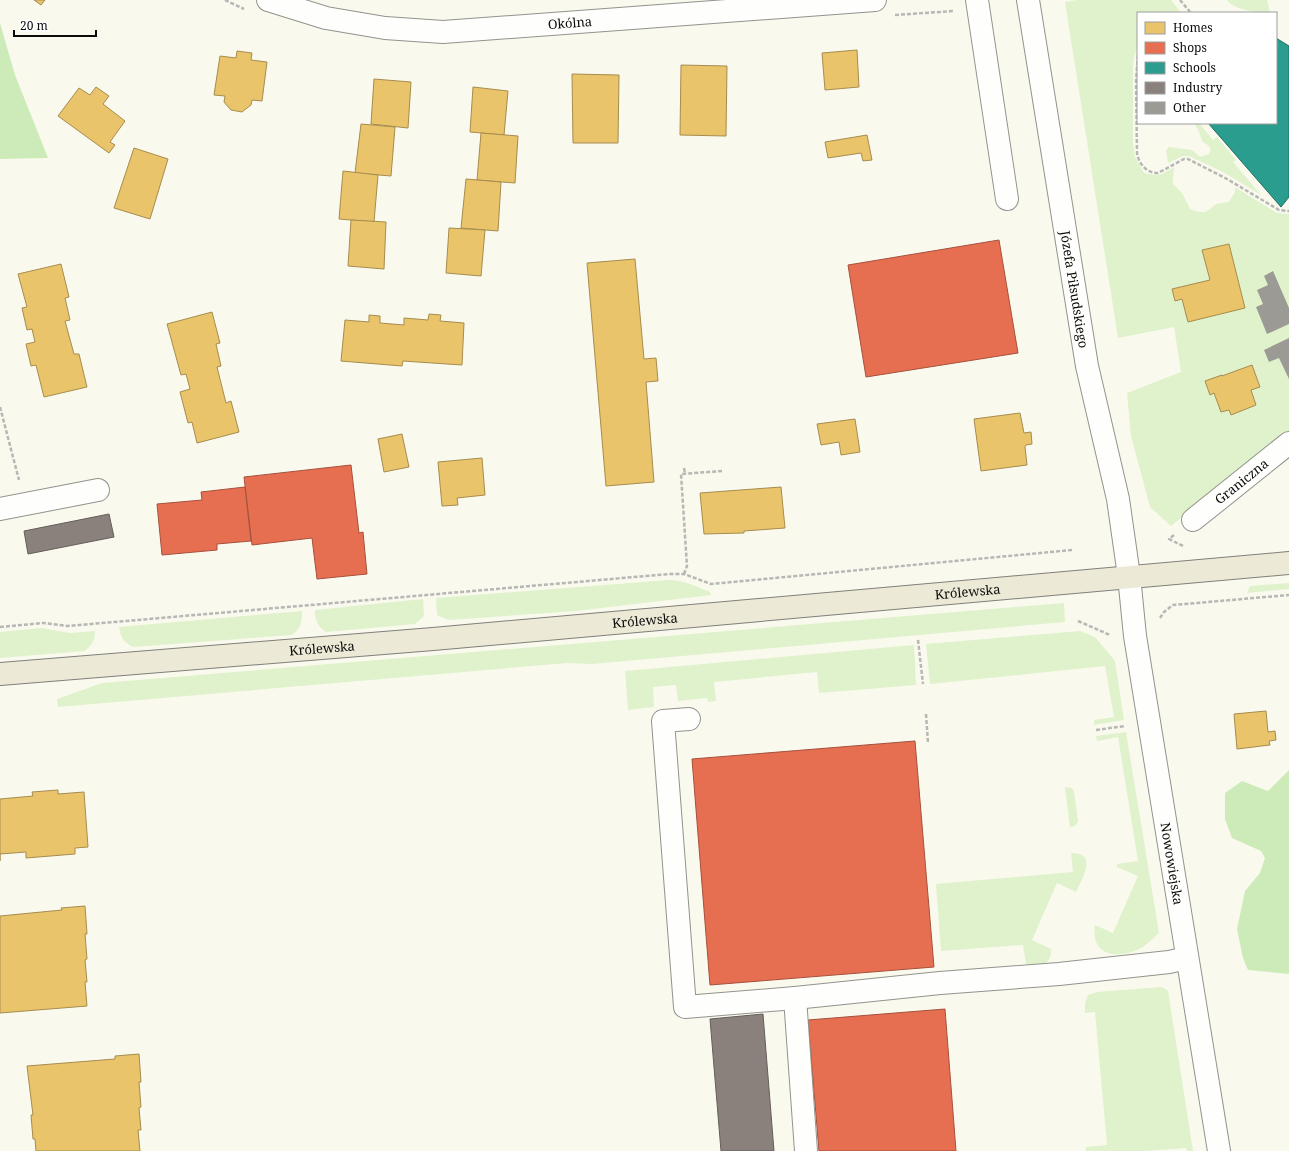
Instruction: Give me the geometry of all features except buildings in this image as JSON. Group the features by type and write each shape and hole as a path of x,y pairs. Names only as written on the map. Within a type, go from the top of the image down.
{"main road":[{"name":"Królewska","path":"0,674 456,636 1289,563"}],"street":[{"name":"Okólna","path":"268,0 326,18 385,28 443,32 875,0"},
{"path":"977,0 1007,199"},
{"name":"Józefa Piłsudskiego","path":"1028,0 1087,366 1114,479 1129,576"},
{"name":"Graniczna","path":"1193,520 1289,443"},
{"path":"0,509 98,490"},
{"name":"Nowowiejska","path":"1129,576 1135,636 1219,1151"},
{"path":"689,719 663,721 685,1007 795,998 940,983 1059,974 1169,962 1187,958"},
{"path":"795,998 806,1151"}],"path":[{"path":"1180,0 1190,12"},
{"path":"1137,68 1136,154 1146,170 1153,173 1158,173 1184,159 1188,159 1227,179 1279,210 1289,211"},
{"path":"0,407 25,504"},
{"path":"684,468 685,474"},
{"path":"684,574 687,566 681,474 722,471"},
{"path":"0,627 43,623 68,626 429,594 684,574 711,584 1072,550"},
{"path":"1158,622 1164,612 1172,605 1289,595"},
{"path":"1078,621 1116,638"},
{"path":"918,640 923,684"},
{"path":"926,714 928,743"},
{"path":"1096,730 1131,725"}],"green space":[{"path":"1077,0 1171,0 1180,12 1137,12 1137,49 1134,57 1133,68 1133,143 1135,157 1144,173 1157,175 1162,174 1174,167 1173,184 1182,193 1190,209 1205,212 1216,204 1229,202 1235,192 1235,187 1277,213 1289,214 1289,431 1171,526 1150,507 1131,436 1127,393 1181,372 1174,327 1118,338 1065,2"},
{"path":"1227,0 1267,0 1270,12 1254,12 1241,9"},
{"path":"0,23 15,75 48,158 0,159"},
{"path":"1195,124 1200,124 1213,140 1217,137 1236,160 1233,162 1261,195 1223,172 1189,156 1183,156 1168,163 1166,150 1169,147 1192,150 1200,157 1209,154 1211,149 1202,141"},
{"path":"669,580 690,584 710,592 711,595 576,611 448,620 437,615 436,598"},
{"path":"1289,583 1289,589 1247,593 1250,586"},
{"path":"423,599 424,616 415,624 326,632 319,625 315,617 315,610"},
{"path":"1064,603 1065,622 592,664 567,663 58,707 57,699 102,683"},
{"path":"302,611 300,624 292,635 133,647 123,639 119,627"},
{"path":"41,628 70,633 95,631 95,634 93,642 85,651 0,658 0,632"},
{"path":"1080,631 1095,637 1115,661 1124,720 1094,725 1094,720 1114,717 1105,666 930,684 926,644"},
{"path":"914,645 916,685 819,693 817,672 714,682 716,701 708,702 707,698 678,701 676,685 653,687 654,707 628,710 625,671"},
{"path":"1126,732 1159,933 1139,949 1122,954 1114,954 1101,949 1097,943 1095,925 1113,933 1138,876 1117,867 1117,864 1138,861 1118,737 1097,741 1096,736"},
{"path":"1289,770 1289,974 1248,970 1243,958 1237,929 1245,891 1260,873 1265,858 1261,851 1232,838 1225,819 1225,793 1242,781 1268,791"},
{"path":"1065,787 1072,788 1074,792 1078,821 1073,827 1070,827"},
{"path":"1071,853 1079,854 1084,857 1086,861 1085,873 1082,880 1076,892 1057,883 1032,940 1051,949 1051,954 1047,962 1043,965 1035,967 1026,964 1023,945 941,951 936,884 1073,872"},
{"path":"1162,987 1168,991 1193,1151 1187,1151 1186,1148 1147,1151 1086,1151 1086,1147 1107,1145 1095,1012 1085,1013 1085,1003 1088,995 1097,992"}]}
